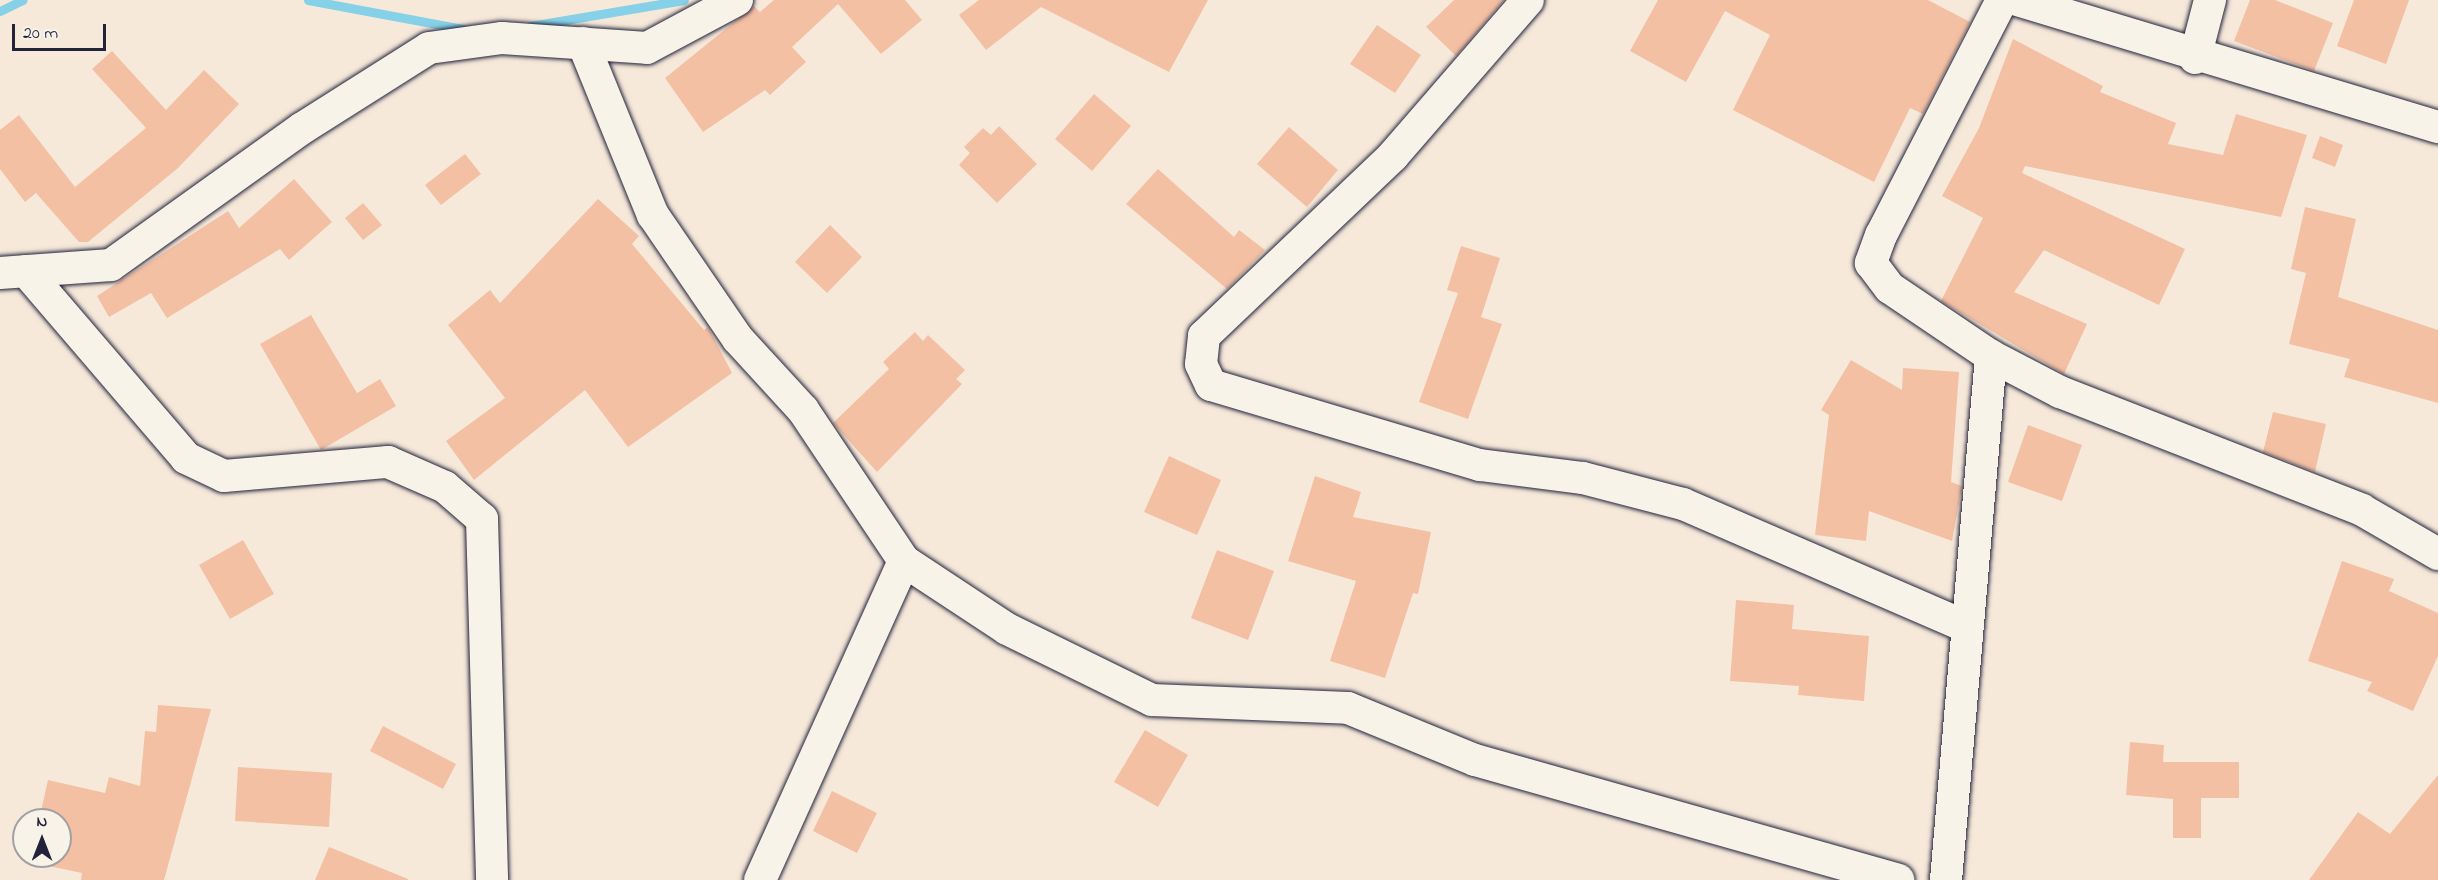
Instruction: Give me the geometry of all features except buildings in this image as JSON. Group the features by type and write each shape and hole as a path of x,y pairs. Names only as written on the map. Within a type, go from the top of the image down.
{"street":[{"path":"13,272 111,265 301,129 429,48 501,38 647,48 737,0"},
{"path":"1528,0 1393,156 1204,336 1201,364 1210,385 1480,465 1583,477 1683,504 1967,627"},
{"path":"2002,0 1871,263 1890,288 1991,356 2060,392 2362,510 2438,554"},
{"path":"2017,0 2195,58 2438,127"},
{"path":"2195,58 2210,0"},
{"path":"583,43 653,214 738,339 803,410 904,561 1007,630 1152,699 1348,708 1474,760 1899,880"},
{"path":"13,272 186,458 224,477 388,462 445,487 482,519 492,880"},
{"path":"1946,880 1991,356"},
{"path":"760,880 904,561"}],"waterway":[{"path":"0,11 23,0"},
{"path":"308,0 469,30"},
{"path":"530,26 684,0"}]}
